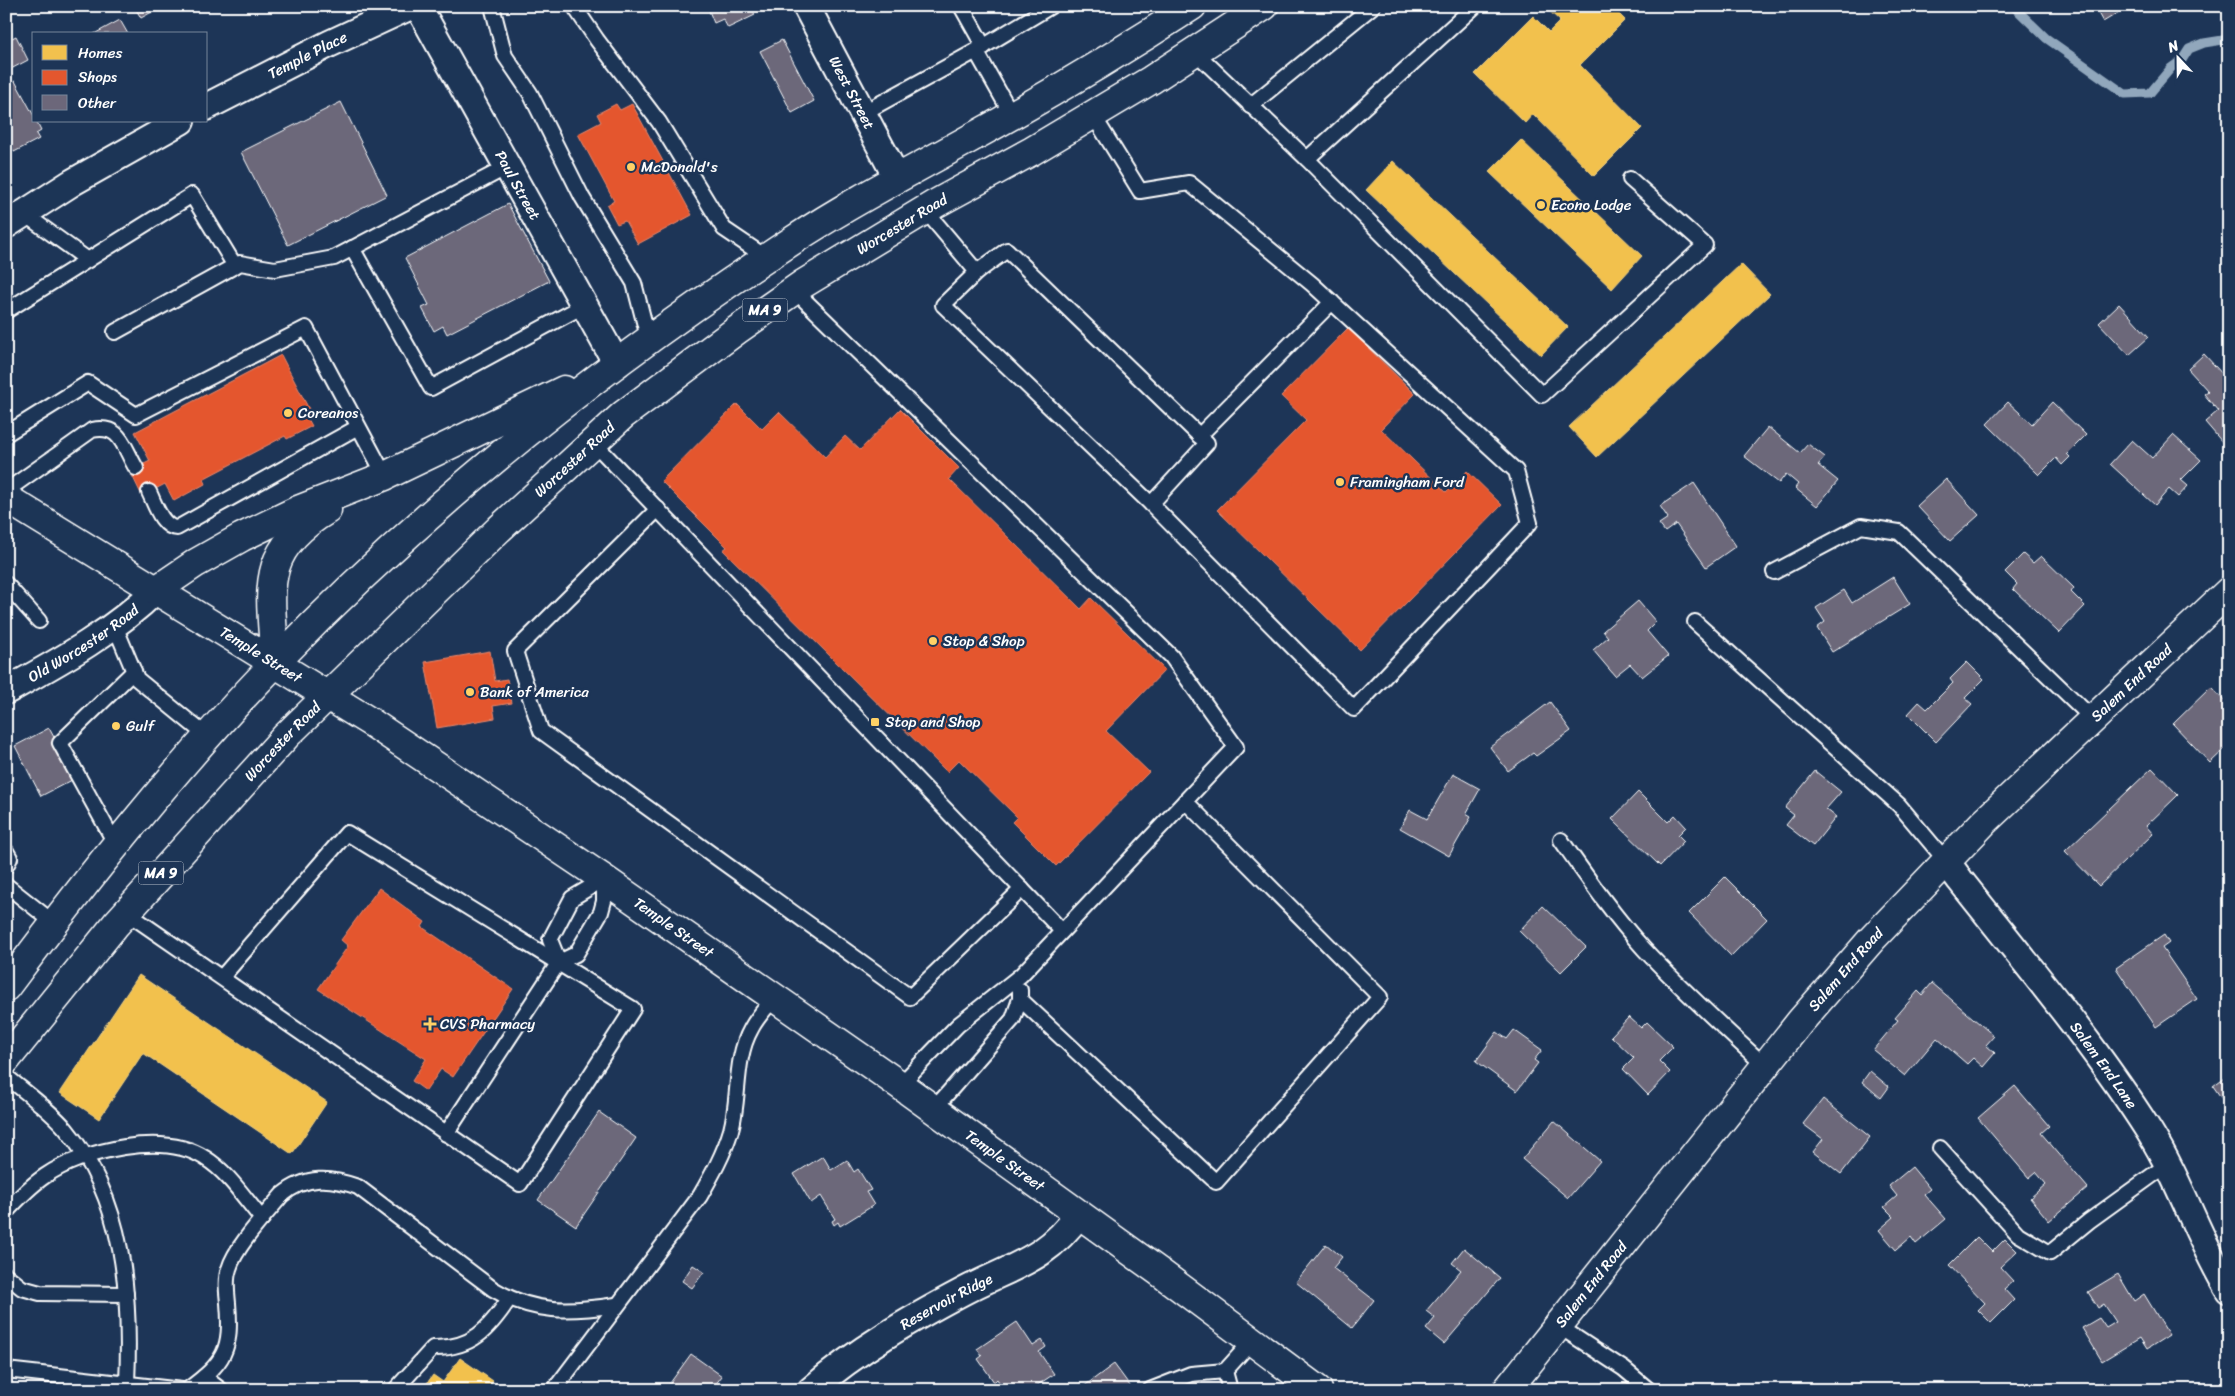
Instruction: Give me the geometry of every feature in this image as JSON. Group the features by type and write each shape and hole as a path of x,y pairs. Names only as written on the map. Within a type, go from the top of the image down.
{"main road":[{"name":"MA 9","path":"6,987 116,845 208,737 275,663 356,584 478,474 617,364 767,258 897,178 1012,115 1145,38 1192,6"},
{"name":"Worcester Road","path":"6,1060 126,912 224,802 327,695 499,529 593,442 687,366 794,290 926,210 1093,115 1196,52 1264,6"},
{"path":"156,590 196,563 242,537 298,510 385,476 617,364"},
{"path":"275,663 271,588 274,566 282,551 292,536 311,520 385,476"},
{"name":"Temple Street","path":"6,498 327,695 413,750 604,879 900,1085 1318,1390"},
{"name":"Salem End Road","path":"1507,1390 1557,1325 1836,979 1946,861 2093,719 2227,596"}],"street":[{"name":"Temple Place","path":"208,107 329,44 411,6"},
{"name":"Paul Street","path":"418,6 583,306 617,364"},
{"name":"West Street","path":"806,6 897,178"},
{"path":"15,219 73,182 179,122"},
{"name":"Old Worcester Road","path":"6,691 92,642 156,590"},
{"name":"Salem End Lane","path":"1946,861 2093,1051 2149,1131 2168,1164 2204,1244 2229,1290"},
{"name":"Reservoir Ridge","path":"811,1390 857,1355 896,1329 967,1289 1030,1259 1050,1246 1066,1233 1079,1214"}],"lane":[{"path":"492,6 505,56 530,93 582,197 634,283 649,341"},
{"path":"574,6 597,40 659,122 724,229 767,258"},
{"path":"961,6 1012,115"},
{"path":"862,114 980,49 1051,6"},
{"path":"1250,106 1373,6"},
{"path":"1307,159 1475,6"},
{"path":"1196,52 1307,159 1542,395 1704,244 1630,179"},
{"path":"1093,115 1140,191 1189,183 1332,302 1516,471 1530,523 1354,709 1151,504 943,305 977,272 1007,250 1207,443 1151,504"},
{"path":"116,332 240,263 275,269 334,258 506,167"},
{"path":"6,311 192,195 235,266"},
{"path":"926,210 977,272"},
{"path":"15,219 54,238 88,260"},
{"path":"352,248 432,388 583,306"},
{"path":"794,290 1171,656 1236,747 1021,975 958,1025 900,1085"},
{"path":"1199,436 1332,302"},
{"path":"6,434 88,383 136,415 306,328 385,476"},
{"path":"149,492 166,523 171,528 177,528 358,427"},
{"path":"6,491 92,430 105,428 117,433 136,468"},
{"path":"593,442 1062,931"},
{"path":"658,509 515,651 541,731 910,997 1022,889"},
{"path":"1774,572 1861,526 1899,532 2093,719"},
{"path":"6,584 39,621"},
{"path":"1695,622 1898,805 1946,861"},
{"path":"114,626 137,679 208,737"},
{"path":"116,845 60,744 134,671"},
{"path":"1020,999 1216,1182 1380,996 1185,801"},
{"path":"126,912 520,1184 633,1009 347,833 222,977"},
{"path":"1561,840 1595,890 1643,948 1674,981 1765,1066"},
{"path":"6,852 10,858 6,866"},
{"path":"559,962 550,940 572,898 604,879"},
{"path":"446,1134 559,962 576,954 601,912 604,901 604,879"},
{"path":"6,885 54,923"},
{"path":"933,1110 1013,1019 1020,999 1021,975"},
{"path":"554,1390 616,1305 700,1196 713,1174 724,1152 731,1129 743,1048 750,1030 774,998"},
{"path":"6,1076 66,1128 86,1157 99,1181 119,1237 128,1323 127,1383"},
{"path":"6,1212 28,1189 46,1175 66,1164 133,1145 157,1145 183,1149 204,1157 223,1172 262,1219"},
{"path":"1940,1148 2018,1234 2050,1253 2168,1164"},
{"path":"187,1390 204,1377 226,1351 229,1335 226,1281 232,1260 282,1195 292,1187 317,1179 344,1182 358,1187 509,1299 526,1306 554,1310 584,1310 616,1305"},
{"path":"6,1275 22,1288 40,1293 126,1294"},
{"path":"395,1390 433,1348 448,1348 463,1344 482,1333 497,1317 509,1299"},
{"path":"1557,1325 1624,1369 1649,1390"},
{"path":"1150,1390 1191,1374 1225,1371 1252,1341"},
{"path":"6,1370 182,1390"},
{"path":"1225,1371 1230,1390"},
{"path":"204,1377 221,1390"}],"building: Homes":[{"path":"1544,6 1611,6 1625,20 1580,65 1642,128 1594,176 1533,114 1525,123 1475,74 1533,16 1549,32 1560,21"},
{"path":"1521,140 1642,256 1612,289 1489,172"},
{"path":"1393,161 1568,327 1541,355 1366,190"},
{"path":"1741,264 1770,294 1597,457 1569,427"},
{"path":"139,975 327,1102 292,1154 143,1053 99,1119 60,1093"},
{"path":"460,1358 493,1381 487,1390 422,1390 433,1375 443,1382"}],"building: Shops":[{"name":"McDonald's","path":"616,104 620,110 632,104 692,215 638,244 625,221 617,224 607,205 614,201 578,134 601,122 597,114"},
{"name":"Framingham Ford","path":"1348,328 1415,394 1381,429 1446,492 1467,471 1502,505 1360,650 1217,510 1306,420 1281,396"},
{"path":"281,355 312,415 307,417 312,426 287,439 285,436 203,479 205,484 174,501 165,484 142,496 130,471 150,461 135,432"},
{"path":"737,404 762,429 779,412 825,457 845,436 860,450 900,409 959,468 949,479 1081,609 1091,598 1165,670 1106,731 1149,772 1056,866 1012,822 1017,817 959,760 947,772 723,550 727,547 661,481"},
{"name":"Bank of America","path":"490,651 495,681 507,679 512,703 493,706 495,718 437,728 425,662"},
{"name":"CVS Pharmacy","path":"379,888 425,922 422,927 513,989 453,1077 441,1069 426,1091 412,1081 426,1059 318,989 348,946 341,940"}],"building: Other":[{"path":"134,6 158,6 159,8 141,18"},
{"path":"707,6 751,6 755,15 728,28 723,19 714,23"},
{"path":"2094,6 2114,6 2118,13 2103,22"},
{"path":"120,20 127,32 98,32"},
{"path":"16,36 28,60 7,71 6,41"},
{"path":"782,40 814,101 792,113 760,51"},
{"path":"15,81 32,112 32,122 36,122 41,131 36,134 39,139 14,152 10,144 6,146 6,85"},
{"path":"341,102 387,195 288,245 241,152"},
{"path":"508,204 549,281 447,334 443,326 434,331 422,308 429,305 405,258"},
{"path":"2119,304 2149,337 2129,355 2099,323"},
{"path":"2204,354 2225,377 2227,375 2229,377 2229,450 2205,422 2218,411 2204,394 2208,391 2188,369"},
{"path":"2008,402 2032,424 2052,402 2086,435 2067,454 2070,457 2062,465 2056,458 2039,475 1987,424"},
{"path":"1768,427 1800,453 1808,444 1825,457 1818,465 1838,481 1817,506 1795,488 1798,484 1786,474 1779,483 1744,456"},
{"path":"2173,435 2201,460 2181,480 2188,486 2178,497 2169,489 2155,505 2110,464 2132,440 2152,458"},
{"path":"1946,479 1979,515 1950,541 1917,506"},
{"path":"1694,483 1736,546 1706,567 1676,524 1665,532 1659,524 1668,518 1660,506"},
{"path":"2023,554 2033,563 2041,556 2074,588 2071,592 2085,606 2059,633 2013,589 2017,584 2005,572"},
{"path":"1893,577 1910,604 1832,652 1817,628 1825,622 1816,608 1844,590 1852,603"},
{"path":"1638,601 1656,622 1647,631 1668,656 1642,677 1630,664 1615,676 1593,650 1608,637 1603,631"},
{"path":"1967,662 1984,679 1965,698 1972,704 1936,742 1908,714 1919,702 1927,709 1953,683 1950,679"},
{"path":"2211,687 2229,706 2229,745 2210,763 2173,724"},
{"path":"1550,702 1571,731 1536,756 1533,753 1508,771 1490,747"},
{"path":"49,728 76,778 41,796 15,746"},
{"path":"2152,768 2178,795 2146,826 2153,834 2099,886 2065,851"},
{"path":"1815,771 1841,792 1826,809 1836,817 1813,846 1786,825 1794,815 1785,808"},
{"path":"1453,774 1480,789 1466,814 1471,817 1449,856 1400,828 1410,810 1427,819"},
{"path":"1638,792 1668,822 1675,815 1686,827 1678,835 1684,841 1660,866 1612,819"},
{"path":"1725,877 1767,919 1731,956 1689,913"},
{"path":"1543,906 1586,947 1561,972 1519,931"},
{"path":"2164,935 2169,943 2162,948 2197,999 2156,1027 2116,968"},
{"path":"1932,983 1994,1036 1986,1045 1995,1053 1983,1067 1973,1058 1967,1064 1937,1038 1905,1076 1873,1050 1898,1020 1895,1018 1918,991 1922,995"},
{"path":"1629,1017 1641,1028 1647,1022 1673,1047 1659,1061 1670,1072 1648,1095 1623,1069 1634,1058 1611,1036"},
{"path":"1514,1030 1542,1050 1534,1060 1538,1063 1517,1091 1476,1061 1497,1032 1507,1039"},
{"path":"1870,1071 1889,1087 1881,1098 1862,1082"},
{"path":"2229,1074 2229,1109 2213,1086"},
{"path":"2015,1086 2049,1126 2041,1133 2088,1188 2049,1221 2030,1198 2046,1184 2036,1172 2029,1178 1978,1118"},
{"path":"1823,1099 1870,1137 1841,1174 1813,1152 1823,1139 1803,1124"},
{"path":"599,1112 636,1138 576,1226 538,1200"},
{"path":"1554,1121 1600,1161 1568,1198 1522,1159"},
{"path":"823,1156 831,1170 847,1160 854,1172 858,1169 871,1190 866,1192 874,1205 840,1226 838,1222 834,1225 832,1221 835,1219 821,1196 811,1203 794,1174"},
{"path":"1912,1167 1930,1189 1924,1194 1946,1219 1916,1244 1911,1237 1896,1250 1879,1230 1894,1217 1884,1207 1897,1196 1889,1186"},
{"path":"1977,1237 1992,1252 2005,1239 2017,1251 2000,1267 2013,1281 2004,1289 2014,1300 1991,1323 1978,1310 1985,1303 1949,1265"},
{"path":"1326,1244 1342,1257 1333,1268 1374,1300 1352,1328 1296,1282"},
{"path":"1464,1248 1500,1278 1444,1344 1426,1329 1435,1318 1426,1311 1461,1270 1452,1263"},
{"path":"693,1265 704,1272 692,1288 682,1281"},
{"path":"2118,1274 2134,1301 2144,1294 2169,1335 2147,1349 2140,1338 2102,1361 2082,1328 2099,1318 2106,1328 2116,1322 2104,1304 2098,1308 2088,1292"},
{"path":"1017,1322 1033,1346 1042,1340 1046,1347 1039,1352 1054,1374 1030,1390 1004,1390 997,1379 994,1382 978,1359 982,1356 977,1349"},
{"path":"691,1354 722,1376 711,1390 665,1390"},
{"path":"1114,1364 1133,1390 1084,1390 1083,1387"}],"waterway":[{"path":"2013,6 2046,38 2125,94 2150,93 2171,68 2182,60 2189,49 2204,43 2229,39"}],"place":[{"name":"McDonald's","path":"631,167"},
{"name":"Econo Lodge","path":"1541,205"},
{"name":"Coreanos","path":"288,413"},
{"name":"Framingham Ford","path":"1340,482"},
{"name":"Stop & Shop","path":"933,641"},
{"name":"Bank of America","path":"470,692"},
{"name":"Stop and Shop","path":"875,722"},
{"name":"Gulf","path":"116,726"},
{"name":"CVS Pharmacy","path":"430,1024"}]}
